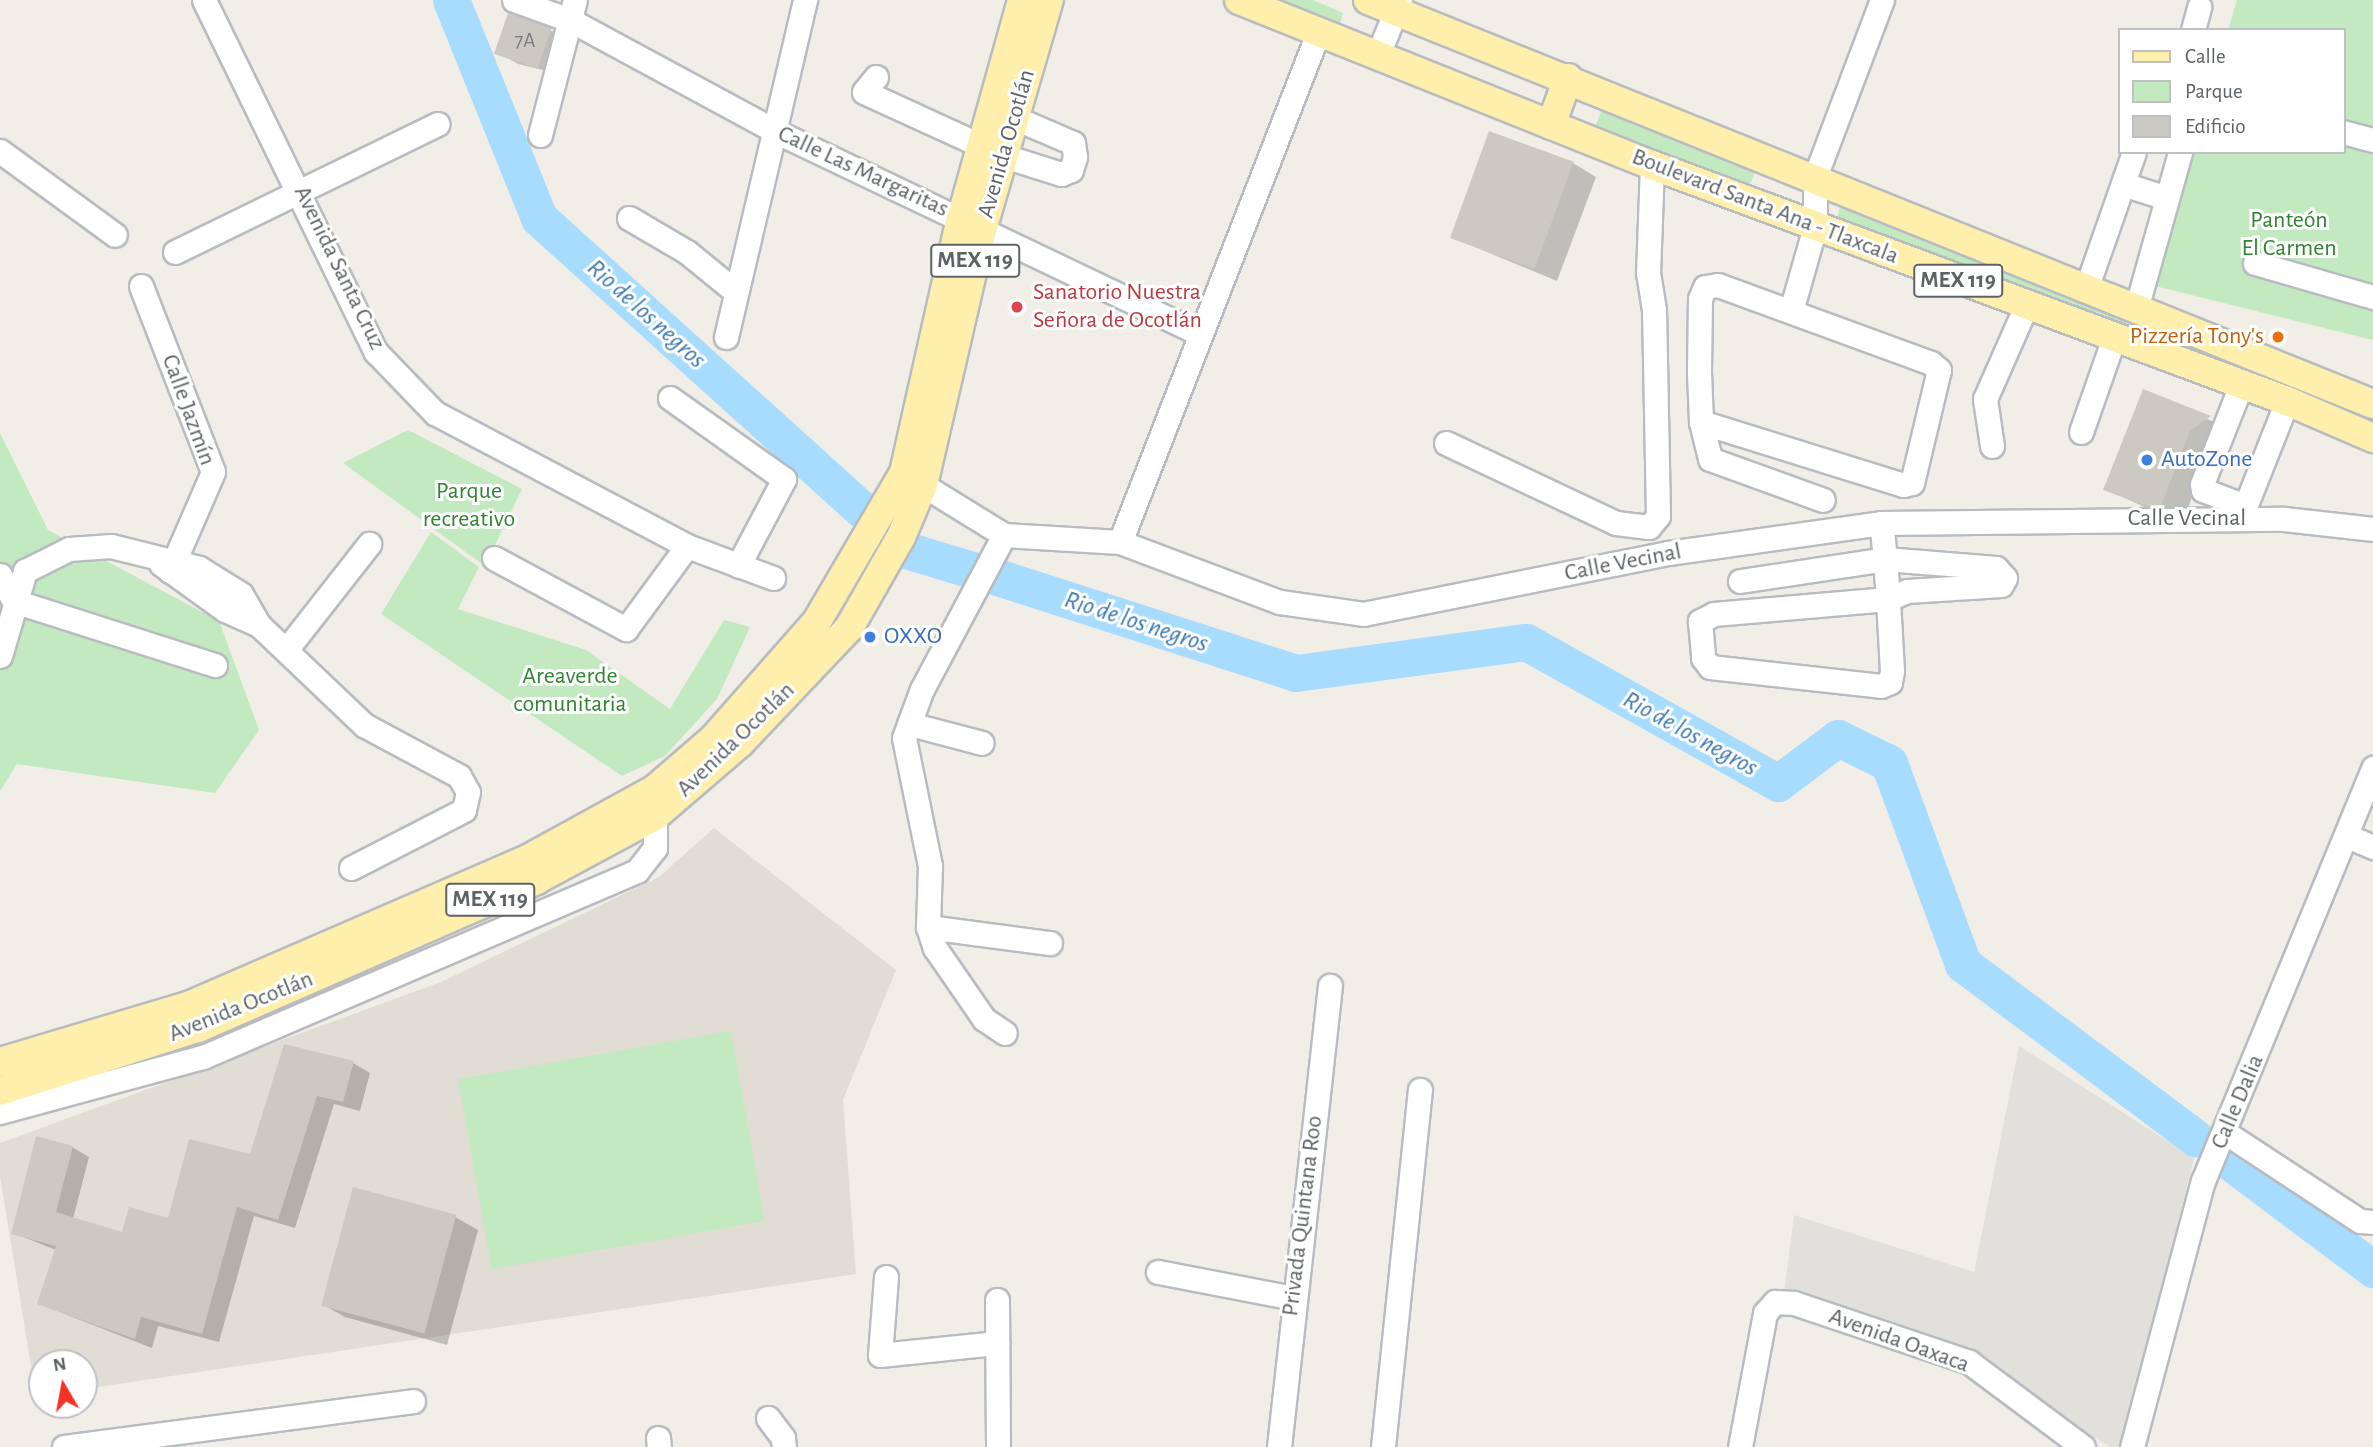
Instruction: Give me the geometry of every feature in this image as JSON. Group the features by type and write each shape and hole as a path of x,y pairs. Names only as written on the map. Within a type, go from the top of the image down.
{"main road":[{"name":"Avenida Ocotlán","path":"0,1091 198,1028 536,880 654,816 740,743 849,628 907,524 914,479 972,225 993,151 1022,0"},
{"name":"Avenida Ocotlán","path":"993,151 1014,118 1049,0"},
{"name":"Boulevard Santa Ana - Tlaxcala","path":"1238,0 1377,57 1815,227 2287,401 2370,438"},
{"name":"Boulevard Santa Ana - Tlaxcala","path":"1368,0 1398,5 1568,78 2373,404"},
{"path":"1551,125 1568,78"},
{"name":"Avenida Ocotlán","path":"0,1062 188,1006 526,860 655,789 714,738 817,621 884,508 914,479"}],"street":[{"name":"Avenida Santa Cruz","path":"204,0 300,190 376,352 435,413 687,546 773,579"},
{"name":"Calle Las Margaritas","path":"514,0 573,10 775,131 1198,333"},
{"path":"726,337 805,0"},
{"path":"1791,311 1815,227 1815,177 1882,0"},
{"path":"1377,57 1398,5"},
{"path":"2194,28 2199,7"},
{"path":"540,135 573,10"},
{"path":"1120,542 1198,333 1318,33"},
{"path":"876,77 864,92 993,151 1061,174 1071,170 1075,157 1073,143 1014,118"},
{"path":"175,252 437,124"},
{"path":"2345,133 2373,140"},
{"path":"0,150 115,235"},
{"path":"2086,289 2133,154"},
{"path":"2136,309 2179,154"},
{"path":"1446,443 1616,523 1649,527 1658,516 1654,310 1648,274 1652,164"},
{"path":"2123,184 2167,198"},
{"path":"629,218 688,252 736,292"},
{"path":"2255,263 2373,297"},
{"path":"1701,422 1903,485 1912,483 1939,370 1931,363 1718,285 1705,287 1699,331 1701,422 1710,459 1823,500"},
{"name":"Calle Jazmín","path":"141,286 213,472 166,564"},
{"path":"1992,446 1986,399 2026,306"},
{"path":"2081,432 2114,338"},
{"path":"2241,385 2202,484 2203,490 2240,504 2247,502 2287,401"},
{"path":"670,398 784,479 738,566"},
{"name":"Calle Vecinal","path":"914,479 1004,535 1120,542 1280,602 1363,614 1668,553 1881,523 2284,519 2373,529"},
{"path":"1740,581 1885,559 1978,564 1996,568 2005,578 2001,585 1907,591 1888,599 1714,614 1700,621 1703,657 1710,667 1723,671 1881,686 1890,682 1892,671 1888,599 1885,559 1881,523"},
{"path":"1004,535 922,689 904,738 908,774 930,866 928,928 956,983 984,1019 1005,1033"},
{"path":"286,650 369,544"},
{"path":"0,656 25,571 69,549 111,546 166,564 223,596 259,625 364,725 459,776 468,792 464,810 351,868"},
{"path":"494,558 626,629 687,546"},
{"path":"0,575 14,601 215,666"},
{"path":"910,724 982,743"},
{"name":"Calle Dalia","path":"2132,1447 2203,1181 2373,768"},
{"path":"0,1112 203,1057 637,871 655,848 654,816"},
{"path":"2347,836 2373,847"},
{"path":"928,928 1050,943"},
{"name":"Privada Quintana Roo","path":"1279,1447 1293,1298 1330,986"},
{"path":"1383,1447 1420,1090"},
{"path":"2225,1133 2360,1221 2373,1222"},
{"path":"1158,1272 1293,1298"},
{"path":"886,1277 880,1355 997,1343"},
{"path":"997,1300 998,1447"},
{"name":"Avenida Oaxaca","path":"1740,1447 1765,1313 1775,1302 1794,1303 1969,1362 2083,1447"},
{"path":"64,1447 413,1401"},
{"path":"768,1418 783,1438 784,1447"}],"shaded area":[{"path":"714,828 896,970 843,1100 856,1274 98,1387 98,1349 28,1349 0,1177 0,1143 441,982 659,877"},
{"path":"2019,1046 2194,1158 2122,1447 2110,1447 1959,1353 1784,1293 1794,1215 1974,1272"}],"green space":[{"path":"1264,0 1313,0 1343,13 1339,28"},
{"name":"Panteón El Carmen","path":"2237,0 2373,0 2373,340 2155,286 2192,154 2345,154 2345,28 2229,28"},
{"path":"1603,107 1757,166 1750,186 1595,127"},
{"path":"1841,203 2373,425 1836,222"},
{"name":"Parque recreativo","path":"408,430 522,489 485,566 343,463"},
{"path":"0,433 48,530 219,621 259,730 215,793 17,764 0,791"},
{"name":"Areaverde comunitaria","path":"431,532 479,567 458,609 586,650 670,709 724,620 750,627 717,699 665,756 622,776 381,614"},
{"path":"731,1031 765,1221 492,1269 458,1079"}],"building":[{"path":"508,13 551,28 537,69 494,54"},
{"path":"1489,131 1574,162 1535,269 1450,238"},
{"name":"AutoZone","path":"2143,389 2211,416 2190,431 2161,506 2147,506 2103,490"},
{"path":"284,1044 354,1061 343,1102 317,1096 278,1220 237,1207 202,1334 141,1317 135,1339 37,1304 56,1246 11,1234 36,1136 73,1146 56,1212 122,1232 129,1207 168,1218 189,1139 250,1154"},
{"path":"353,1187 456,1215 425,1334 321,1306"}],"waterway":[{"name":"Rio de los negros","path":"451,0 539,218 906,550 972,570"},
{"name":"Rio de los negros","path":"994,576 1296,673 1526,642 1778,783 1838,738 1889,763 1963,964 2196,1138"},
{"name":"Rio de los negros","path":"2234,1165 2373,1269"}],"place":[{"name":"Sanatorio Nuestra Señora de Ocotlán","path":"1017,307"},
{"name":"Pizzería Tony's","path":"2278,337"},
{"name":"AutoZone","path":"2147,460"},
{"name":"OXXO","path":"870,637"}]}
